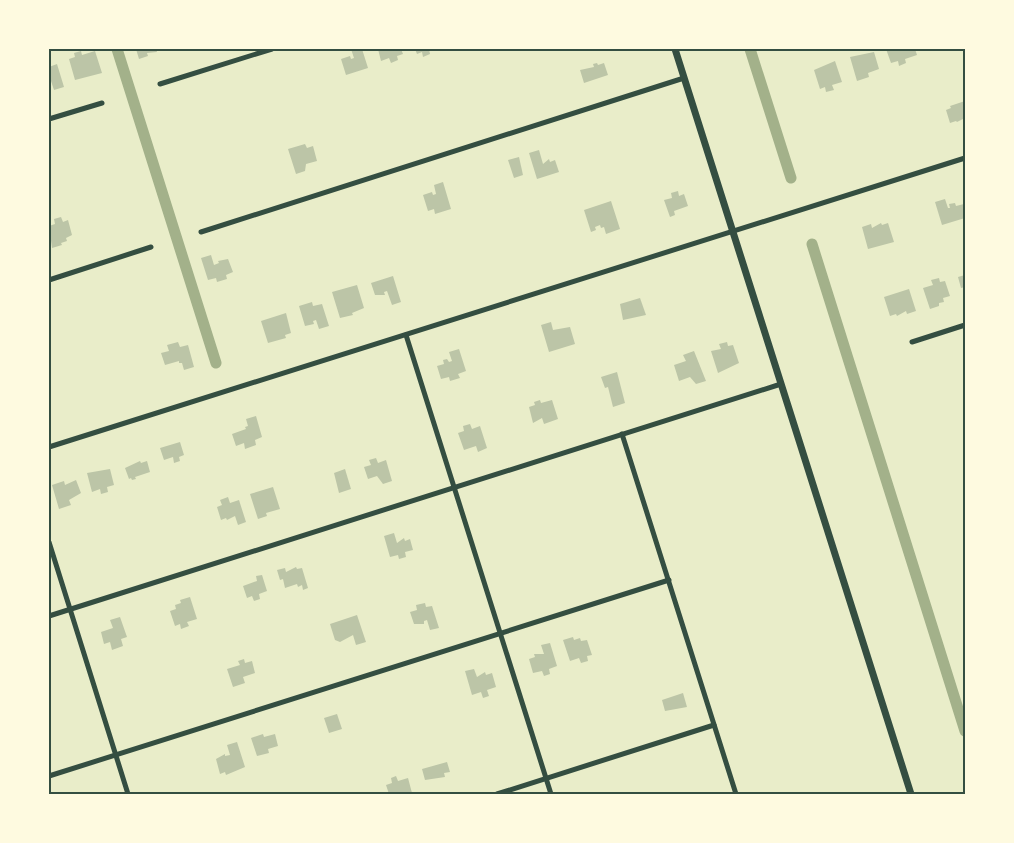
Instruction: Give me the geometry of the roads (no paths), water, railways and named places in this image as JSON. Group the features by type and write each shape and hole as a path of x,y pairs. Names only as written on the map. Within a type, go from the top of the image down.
{"street":[{"path":"160,84 272,49"},
{"path":"675,49 911,794"},
{"path":"201,232 684,78"},
{"path":"49,119 102,103"},
{"path":"49,447 965,158"},
{"path":"49,280 151,247"},
{"path":"912,342 965,325"},
{"path":"406,335 551,794"},
{"path":"49,616 781,384"},
{"path":"622,434 736,794"},
{"path":"49,542 128,794"},
{"path":"49,776 669,580"},
{"path":"497,794 714,725"}],"waterway":[{"path":"117,49 216,363"},
{"path":"750,49 791,178"},
{"path":"812,244 965,731"}]}
